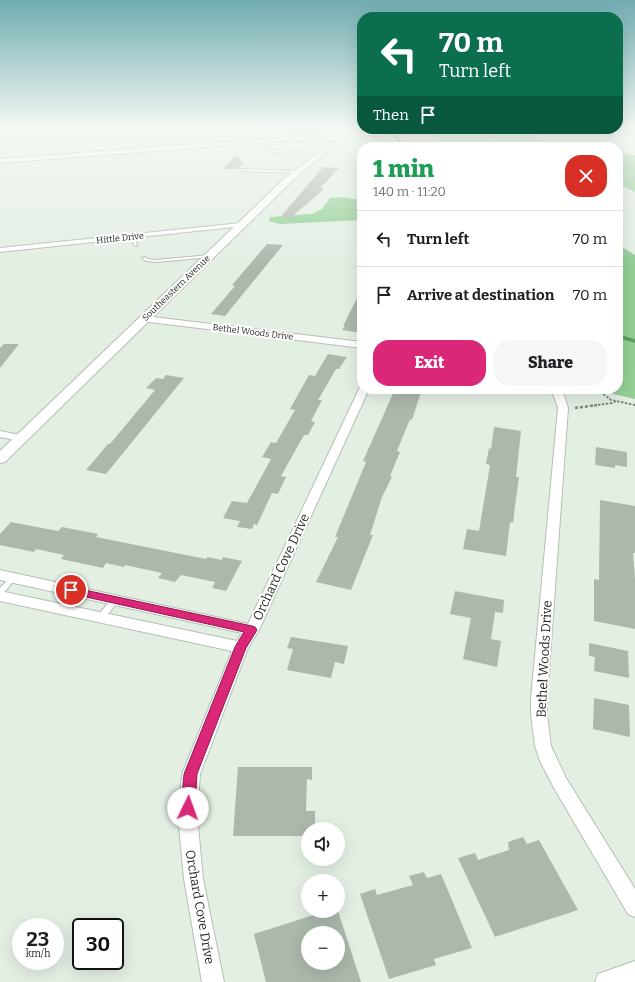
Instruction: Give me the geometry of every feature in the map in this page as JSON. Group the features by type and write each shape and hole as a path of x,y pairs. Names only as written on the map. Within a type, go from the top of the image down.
{"street":[{"name":"Southeastern Avenue","path":"0,459 295,173"},
{"name":"Hittle Drive","path":"0,250 241,225"},
{"name":"Bethel Woods Drive","path":"144,319 357,344"},
{"name":"Orchard Cove Drive","path":"213,982 191,859 188,822 188,794 191,774 241,647 252,630 362,394"},
{"name":"Bethel Woods Drive","path":"557,394 562,402 563,410 539,699 539,714 543,746 560,783 635,907"},
{"path":"0,434 21,438"},
{"path":"7,576 252,630"},
{"path":"0,594 241,647"},
{"path":"606,982 635,972"}],"lane":[{"path":"262,173 295,173"},
{"path":"133,236 136,245"},
{"path":"144,258 147,260 156,261 210,256"},
{"path":"0,594 7,576"},
{"path":"101,617 115,600"}],"path":[{"path":"603,394 616,401 635,405"},
{"path":"563,410 612,403 616,401"}],"green space":[{"path":"623,173 635,173 635,192 623,186"},
{"path":"341,197 357,199 357,220 280,224 269,221 270,217 312,214 322,209 330,198"},
{"path":"623,248 635,255 635,399 613,394 623,394"}],"building":[{"path":"318,173 334,173 320,188 324,189 288,220 282,215"},
{"path":"267,244 283,245 225,316 211,314 235,286 232,285"},
{"path":"357,298 357,332 342,330 345,326 343,326"},
{"path":"4,344 19,344 0,368 0,348"},
{"path":"328,354 347,357 339,369 336,369 318,400 322,400 311,421 315,422 308,435 304,435 281,476 286,477 278,494 272,493 257,525 254,524 252,529 237,527 240,521 223,518 232,501 247,503 271,459 262,457 271,442 276,443 295,410 290,409 309,375 315,376"},
{"path":"166,375 184,378 106,474 86,470 155,390 146,388 156,378 163,379"},
{"path":"393,394 420,394 412,420 410,419 397,451 400,452 390,476 392,477 382,497 370,535 373,535 351,590 316,582 338,537 335,537 366,462 363,461"},
{"path":"494,427 521,431 516,477 519,477 513,523 510,522 506,556 463,549 467,529 479,531 490,465 486,464 489,448 491,449"},
{"path":"596,447 627,452 627,467 615,465 615,468 595,465"},
{"path":"600,500 635,506 635,553 633,553 635,579 635,629 594,621 594,579 599,580"},
{"path":"11,522 58,531 62,527 98,534 96,537 206,559 207,557 222,560 223,557 242,561 226,591 212,588 215,582 181,575 175,582 158,578 162,573 125,565 124,567 106,563 103,568 61,559 64,555 36,549 34,552 0,545 0,534"},
{"path":"455,591 504,600 503,613 495,612 491,639 501,641 497,667 463,659 471,618 450,614"},
{"path":"291,637 348,646 344,664 335,662 331,678 287,670 293,649 287,648"},
{"path":"589,643 628,651 629,678 594,671 595,657 589,656"},
{"path":"594,698 629,705 630,737 593,729"},
{"path":"238,767 312,767 312,780 307,779 306,811 315,811 315,822 301,822 301,836 233,836"},
{"path":"523,837 527,844 539,840 578,910 495,937 458,858 475,853 478,860 509,850 508,842"},
{"path":"424,872 427,878 441,874 472,948 434,959 436,965 389,979 360,894 375,889 377,895 413,885 409,876"},
{"path":"304,918 340,918 343,926 301,926 301,970 345,970 345,933 361,982 266,982 254,934"}],"waterway":[{"path":"623,337 635,341"}],"route":[{"path":"71,590 252,630 241,647 200,748 191,774 188,794 188,808"}]}
